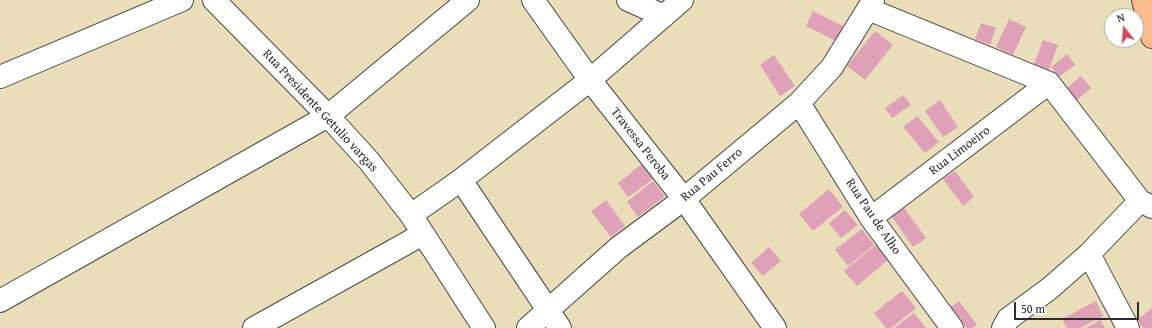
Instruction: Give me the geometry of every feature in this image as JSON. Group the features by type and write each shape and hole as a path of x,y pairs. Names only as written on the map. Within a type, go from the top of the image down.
{"main road":[{"path":"1143,0 1152,37"}],"street":[{"path":"0,77 182,0"},
{"name":"Rua Presidente Getulio vargas","path":"214,0 328,116 369,161 411,215 484,328"},
{"path":"0,301 328,116 468,0"},
{"name":"Travessa Peroba","path":"534,0 590,80 684,199 775,328"},
{"path":"628,0 664,16"},
{"path":"411,215 461,180 590,80 682,0"},
{"path":"870,5 1049,83 1146,204 1049,289 1008,319 1003,328"},
{"name":"Rua Pau Ferro","path":"528,328 618,248 684,199 799,103 832,67 870,5"},
{"name":"Rua Limoeiro","path":"871,218 1049,83"},
{"name":"Rua Pau de Alho","path":"799,103 871,218 952,328"},
{"path":"461,180 549,309 560,328"},
{"path":"254,328 423,234"},
{"path":"1089,254 1128,328"}],"building":[{"path":"813,11 845,27 838,42 806,26"},
{"path":"1009,19 1026,27 1013,55 996,47"},
{"path":"981,23 996,28 990,45 975,39"},
{"path":"875,31 893,45 865,80 847,66"},
{"path":"1043,40 1058,45 1047,75 1032,69"},
{"path":"1067,54 1075,65 1059,77 1051,67"},
{"path":"774,55 795,86 780,96 760,65"},
{"path":"1081,76 1091,88 1076,101 1066,89"},
{"path":"903,95 911,105 892,118 885,108"},
{"path":"940,100 958,127 943,137 925,111"},
{"path":"917,116 939,142 925,153 903,127"},
{"path":"642,164 653,179 628,197 618,183"},
{"path":"955,171 974,197 963,206 943,179"},
{"path":"653,181 665,196 638,217 627,202"},
{"path":"829,189 843,207 813,231 799,214"},
{"path":"606,200 625,226 611,237 591,211"},
{"path":"902,205 926,238 913,247 890,214"},
{"path":"845,210 858,225 841,238 829,223"},
{"path":"862,229 874,245 848,266 835,250"},
{"path":"878,243 890,258 857,286 844,271"},
{"path":"769,247 781,261 763,276 751,263"},
{"path":"902,291 916,308 891,328 886,328 874,313"},
{"path":"959,301 977,325 973,328 966,328 951,307"},
{"path":"1096,301 1103,316 1080,328 1067,328 1062,319"},
{"path":"1152,308 1152,328 1143,328 1137,320"},
{"path":"914,313 926,328 894,328"},
{"path":"1100,320 1105,328 1086,328"}]}
